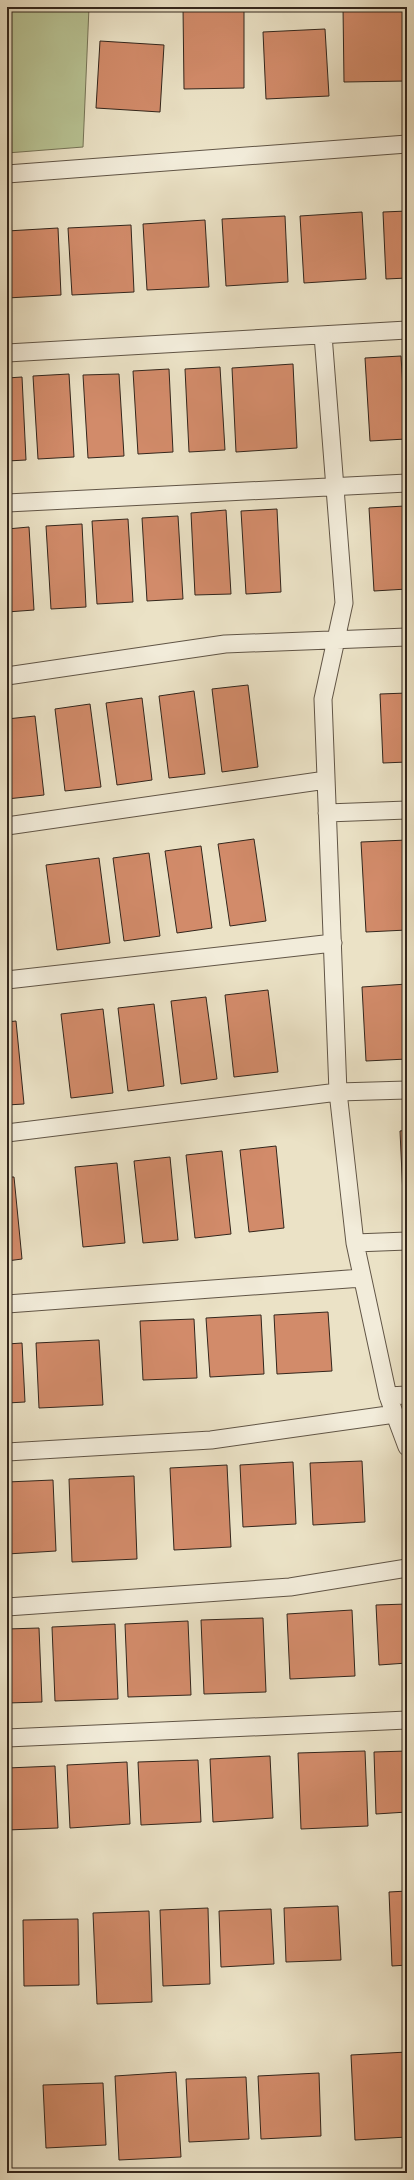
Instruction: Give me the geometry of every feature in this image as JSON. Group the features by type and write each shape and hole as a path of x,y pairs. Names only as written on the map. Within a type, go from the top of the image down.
{"lane":[{"path":"7,174 407,144"},
{"path":"7,353 407,330"},
{"path":"323,335 344,603 323,699 338,1092 354,1243 388,1396 407,1447"},
{"path":"7,503 335,485 407,483"},
{"path":"7,676 225,644 336,639 407,638"},
{"path":"7,826 326,780"},
{"path":"328,813 407,810"},
{"path":"7,980 333,943"},
{"path":"7,1133 338,1092 407,1090"},
{"path":"354,1243 407,1241"},
{"path":"7,1304 362,1278"},
{"path":"388,1396 407,1395"},
{"path":"7,1452 212,1440 395,1414"},
{"path":"7,1607 290,1587 407,1568"},
{"path":"7,1738 407,1720"}],"green space":[{"path":"7,7 89,7 83,147 7,153"}],"building":[{"path":"183,7 244,7 244,88 184,89"},
{"path":"343,7 406,7 407,81 344,82"},
{"path":"325,29 329,96 266,99 263,32"},
{"path":"100,41 164,45 160,112 96,108"},
{"path":"407,211 407,278 386,279 383,212"},
{"path":"362,212 366,279 304,283 300,216"},
{"path":"285,216 288,282 226,286 222,219"},
{"path":"205,220 209,287 147,290 143,224"},
{"path":"131,225 134,292 72,295 68,228"},
{"path":"58,228 61,295 7,298 7,231"},
{"path":"401,356 406,439 370,441 365,358"},
{"path":"293,364 297,448 236,452 232,368"},
{"path":"220,367 225,450 189,452 185,369"},
{"path":"169,369 173,452 138,454 133,371"},
{"path":"69,374 74,457 38,459 33,376"},
{"path":"119,374 124,456 88,458 83,375"},
{"path":"22,377 26,460 7,461 7,378"},
{"path":"405,506 407,589 374,591 369,508"},
{"path":"277,509 281,592 246,594 241,511"},
{"path":"226,510 231,594 195,595 191,513"},
{"path":"178,516 183,599 147,601 142,518"},
{"path":"128,519 133,602 97,604 92,521"},
{"path":"82,524 86,607 51,609 46,526"},
{"path":"29,527 34,610 7,612 7,529"},
{"path":"248,685 258,767 222,772 212,689"},
{"path":"194,691 205,774 169,778 159,696"},
{"path":"407,693 407,762 383,763 380,694"},
{"path":"142,698 152,780 117,785 106,703"},
{"path":"90,704 101,787 65,791 55,709"},
{"path":"35,716 44,795 7,799 7,719"},
{"path":"254,839 266,921 230,926 218,844"},
{"path":"407,840 407,930 366,932 361,842"},
{"path":"201,846 212,928 177,933 165,851"},
{"path":"149,853 160,936 124,941 113,858"},
{"path":"99,858 110,943 57,950 46,865"},
{"path":"407,984 407,1059 366,1061 362,987"},
{"path":"268,990 278,1072 234,1077 225,995"},
{"path":"206,997 217,1079 181,1084 171,1001"},
{"path":"154,1004 164,1086 128,1091 118,1008"},
{"path":"103,1009 113,1093 71,1098 61,1014"},
{"path":"16,1021 24,1104 7,1105 7,1022"},
{"path":"407,1130 407,1218 404,1218 400,1131"},
{"path":"276,1146 284,1228 249,1232 240,1150"},
{"path":"222,1151 231,1234 195,1238 186,1155"},
{"path":"170,1157 178,1240 143,1243 134,1161"},
{"path":"117,1163 125,1243 83,1247 75,1167"},
{"path":"7,1177 14,1177 22,1259 7,1261"},
{"path":"328,1312 332,1371 277,1374 274,1315"},
{"path":"261,1315 264,1374 210,1377 206,1318"},
{"path":"194,1319 197,1378 143,1380 140,1321"},
{"path":"99,1340 103,1405 39,1408 36,1343"},
{"path":"22,1343 25,1402 7,1403 7,1344"},
{"path":"362,1461 365,1522 313,1525 310,1463"},
{"path":"293,1462 296,1524 243,1527 240,1465"},
{"path":"227,1465 231,1547 174,1550 170,1468"},
{"path":"134,1476 137,1559 72,1562 69,1479"},
{"path":"53,1480 56,1551 7,1554 7,1482"},
{"path":"407,1604 407,1663 379,1665 376,1605"},
{"path":"352,1610 355,1676 290,1679 287,1614"},
{"path":"263,1618 266,1692 204,1694 201,1620"},
{"path":"188,1621 191,1695 128,1697 125,1624"},
{"path":"115,1624 118,1699 55,1701 52,1627"},
{"path":"39,1628 42,1702 7,1703 7,1629"},
{"path":"365,1751 368,1826 301,1829 298,1753"},
{"path":"407,1751 407,1812 376,1814 374,1752"},
{"path":"270,1756 273,1818 213,1822 210,1759"},
{"path":"198,1760 201,1822 141,1825 138,1762"},
{"path":"127,1762 130,1824 70,1828 67,1765"},
{"path":"55,1766 58,1828 7,1830 7,1768"},
{"path":"407,1891 407,1965 392,1966 389,1892"},
{"path":"338,1906 341,1960 286,1962 284,1908"},
{"path":"208,1908 210,1984 163,1986 160,1910"},
{"path":"271,1909 274,1964 221,1967 219,1911"},
{"path":"149,1911 152,2002 97,2004 93,1913"},
{"path":"78,1919 79,1985 24,1986 23,1920"},
{"path":"407,2052 407,2137 355,2140 351,2055"},
{"path":"176,2072 181,2157 119,2160 115,2076"},
{"path":"319,2073 321,2136 261,2139 258,2076"},
{"path":"246,2077 249,2139 189,2142 186,2079"},
{"path":"103,2083 106,2145 46,2148 43,2085"}]}
